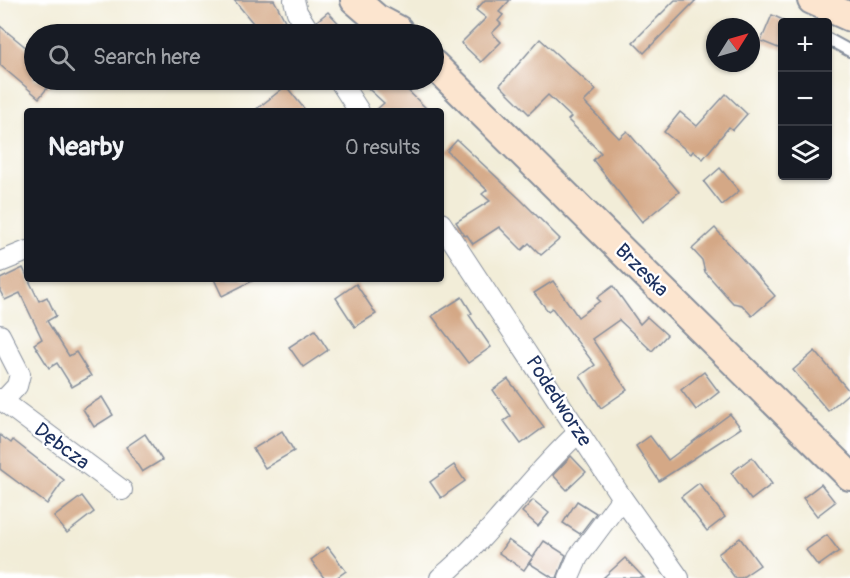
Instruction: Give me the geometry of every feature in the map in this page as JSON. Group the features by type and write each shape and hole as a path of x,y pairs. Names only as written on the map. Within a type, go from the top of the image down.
{"main road":[{"path":"355,0 386,24"},
{"path":"375,0 394,24"},
{"name":"Brzeska","path":"444,75 849,474"}],"street":[{"path":"298,4 307,24"},
{"path":"343,90 352,108"},
{"name":"Podedworze","path":"444,228 622,498 679,578"},
{"path":"0,262 24,252"},
{"name":"Dębcza","path":"0,335 20,374 17,386 2,400 122,490"},
{"path":"440,578 496,523 557,452 579,432"},
{"path":"569,578 578,557 622,498"}],"lane":[{"path":"832,41 850,51"}],"building":[{"path":"234,0 274,0 287,24 254,24"},
{"path":"485,0 510,0 499,12 503,15 498,21 501,24 492,33 501,42 481,62 461,43 486,18 476,10"},
{"path":"675,0 696,0 644,53 633,42"},
{"path":"328,12 339,24 318,24 317,21"},
{"path":"772,15 779,18 778,48 761,41"},
{"path":"0,26 24,46 24,85 0,65"},
{"path":"540,39 596,90 584,102 619,138 627,131 679,192 642,222 593,160 601,153 568,120 571,117 548,95 529,114 500,85"},
{"path":"30,90 46,90 39,98"},
{"path":"281,90 289,90 304,108 258,108"},
{"path":"370,90 407,90 426,108 378,108 384,103"},
{"path":"726,94 747,114 733,130 729,127 703,159 693,151 691,154 664,132 680,112 697,126"},
{"path":"457,140 560,239 541,255 529,243 522,250 499,227 473,244 456,222 490,201 482,194 487,190 447,151"},
{"path":"720,168 739,191 722,205 704,182"},
{"path":"715,228 775,296 752,316 742,305 733,303 705,272 702,260 692,249"},
{"path":"23,268 24,282 30,282 39,301 47,297 56,316 47,321 69,356 76,352 91,376 72,387 57,363 49,368 34,344 42,339 20,293 5,300 0,291 0,279"},
{"path":"553,281 578,317 600,301 597,298 613,286 640,324 647,317 667,335 652,351 619,320 592,339 627,390 601,408 580,376 595,365 552,308 548,311 534,293"},
{"path":"215,282 250,282 222,296"},
{"path":"356,284 376,314 355,327 336,298"},
{"path":"462,297 472,313 469,315 491,347 468,363 432,316"},
{"path":"315,330 328,350 303,367 289,347"},
{"path":"815,351 850,392 828,411 793,370"},
{"path":"704,372 719,392 696,410 681,390"},
{"path":"508,379 544,427 521,444 504,421 511,416 493,390"},
{"path":"102,397 113,415 94,427 83,409"},
{"path":"730,414 741,428 659,481 636,446 650,436 668,460"},
{"path":"282,431 294,451 265,468 253,449"},
{"path":"145,434 162,460 142,472 126,447"},
{"path":"0,435 11,443 13,440 64,480 47,504 0,469"},
{"path":"571,456 586,472 567,490 553,475"},
{"path":"752,457 772,484 751,500 731,473"},
{"path":"454,465 465,481 441,498 430,482"},
{"path":"699,483 725,517 707,531 681,497"},
{"path":"821,484 835,502 817,516 803,498"},
{"path":"82,496 94,512 67,533 54,517"},
{"path":"533,500 549,513 538,526 522,512"},
{"path":"577,501 596,513 580,534 563,523"},
{"path":"827,535 839,551 818,566 806,550"},
{"path":"740,538 760,565 741,578 735,578 718,554"},
{"path":"508,540 533,557 524,570 499,553"},
{"path":"544,541 566,555 557,578 553,578 529,563"},
{"path":"328,547 346,571 336,578 324,578 311,560"},
{"path":"625,558 644,578 603,578"}]}
